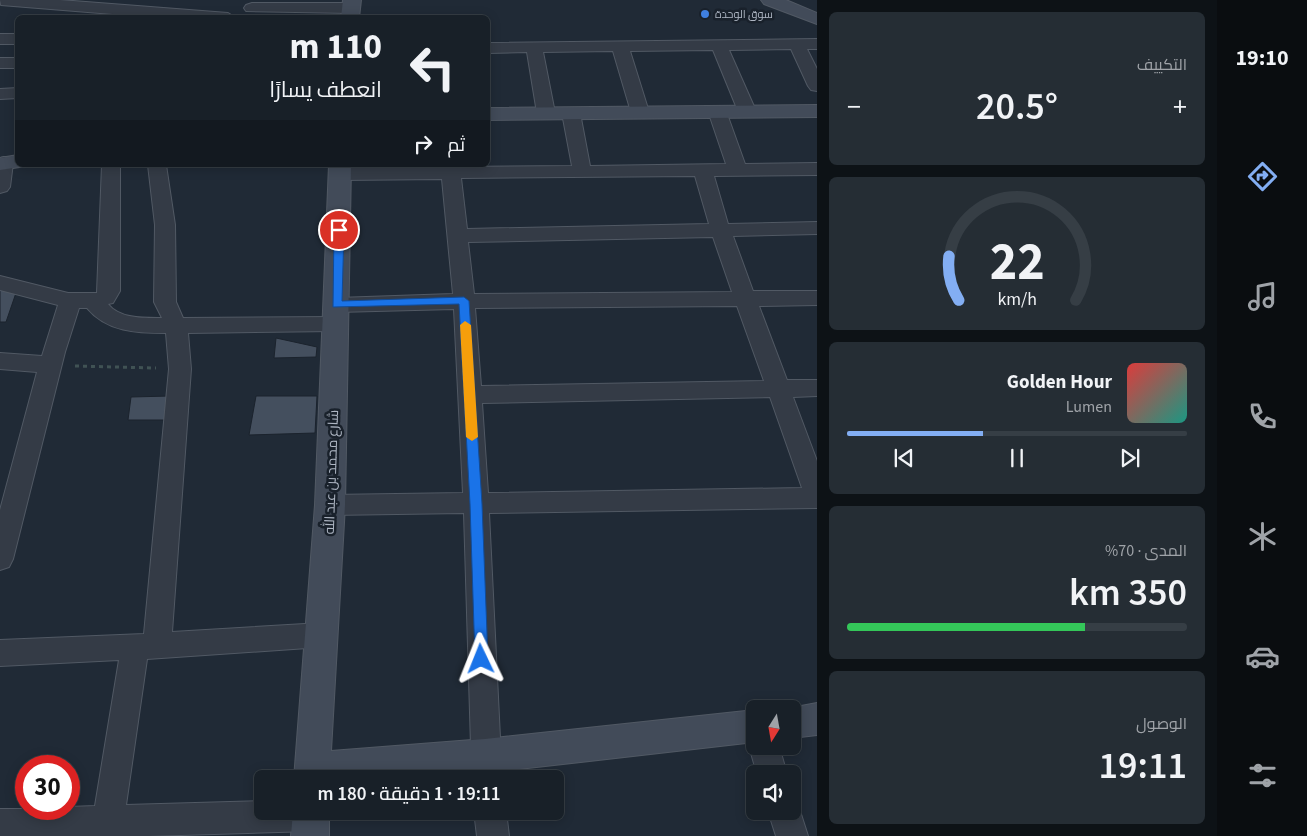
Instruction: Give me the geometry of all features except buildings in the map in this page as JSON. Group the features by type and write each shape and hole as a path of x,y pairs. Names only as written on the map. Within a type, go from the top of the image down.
{"street":[{"path":"1,0 49,2 194,15"},
{"path":"770,0 817,19"},
{"path":"252,8 351,9"},
{"path":"0,39 15,39"},
{"path":"797,44 817,86"},
{"path":"490,48 817,44"},
{"path":"719,46 747,111"},
{"path":"620,47 640,112"},
{"path":"534,48 546,113"},
{"path":"0,63 15,63"},
{"path":"0,94 15,94"},
{"path":"490,114 817,111"},
{"path":"717,112 738,169"},
{"path":"571,113 582,171"},
{"path":"0,188 7,163"},
{"path":"0,283 71,299 94,302 105,298 109,290 110,167"},
{"path":"108,823 146,647 180,369 176,326 165,302 165,225 156,167"},
{"path":"340,169 452,173 817,169"},
{"name":"شارع محمد بن عبد الله","path":"312,770 330,505 340,169"},
{"path":"330,505 817,497 744,298 720,229 703,171"},
{"path":"452,173 464,301 476,504 486,767"},
{"path":"458,236 817,228"},
{"path":"94,302 104,314 134,326 176,326 336,314 464,301 817,298"},
{"path":"0,559 71,299"},
{"path":"0,361 52,365"},
{"path":"469,395 817,388"},
{"path":"0,653 146,647 322,635"},
{"path":"801,721 817,719"},
{"path":"411,770 486,767 746,727"},
{"path":"491,820 493,836"},
{"path":"787,820 792,836"},
{"path":"0,825 311,821"}],"path":[{"path":"52,365 180,369"}],"slow traffic":[{"path":"465,325 472,437"}],"place":[{"name":"سوق الوحدة","path":"705,14"}],"route":[{"path":"339,230 337,305 464,301 476,504 481,659"}]}
